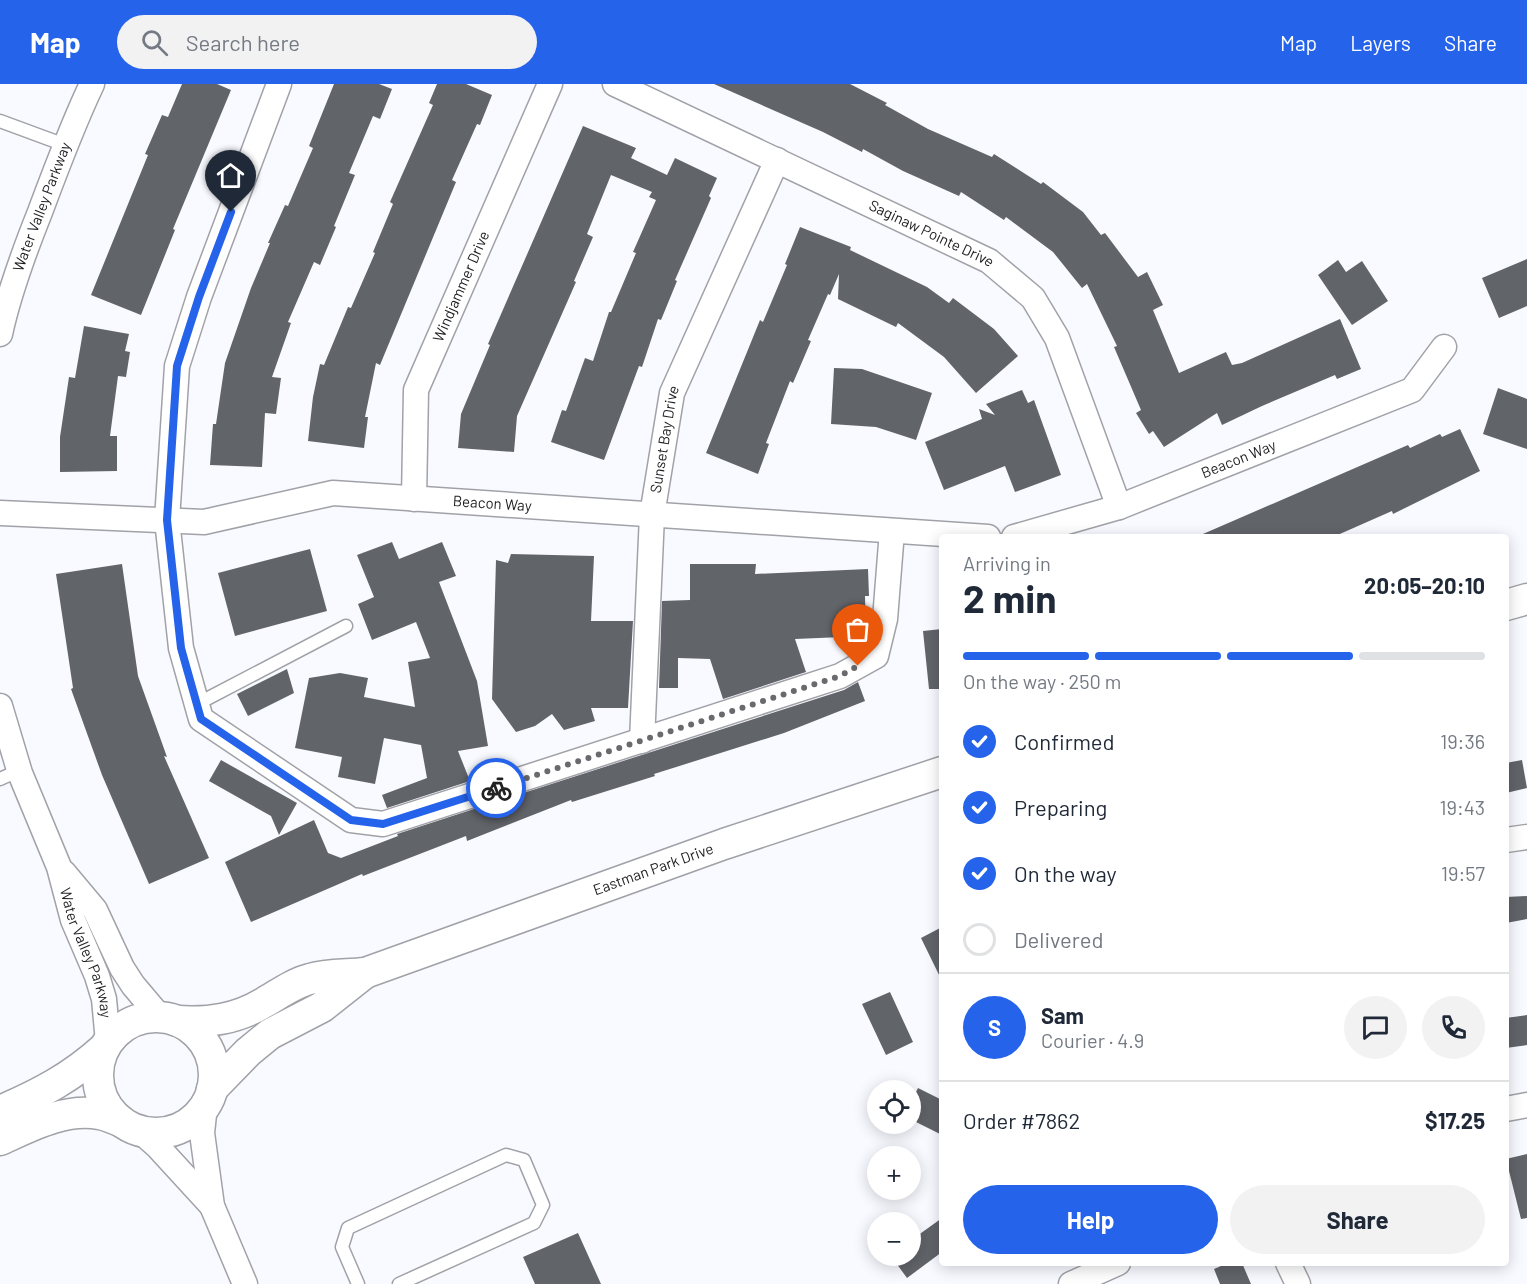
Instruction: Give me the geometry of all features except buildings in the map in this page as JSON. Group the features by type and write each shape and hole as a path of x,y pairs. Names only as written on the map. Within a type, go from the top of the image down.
{"street":[{"name":"Water Valley Parkway","path":"0,334 4,313 21,260 65,146 92,84"},
{"path":"279,84 199,297 177,366 167,520 181,648 201,719 351,820 383,824 840,676 876,656 885,619 892,531"},
{"name":"Windjammer Drive","path":"414,499 416,390 549,84"},
{"name":"Saginaw Pointe Drive","path":"615,84 989,261 1033,298 1057,338 1119,507"},
{"name":"Sunset Bay Drive","path":"642,741 652,514 672,393 777,160"},
{"name":"Beacon Way","path":"1024,534 1119,507 1412,390 1444,347"},
{"name":"Beacon Way","path":"0,513 204,522 333,493 940,534"},
{"path":"1509,604 1527,599"},
{"name":"Water Valley Parkway","path":"0,706 10,774 59,867 95,910 122,968 133,985 169,1019"},
{"name":"Eastman Park Drive","path":"169,1019 201,1023 230,1019 246,1013 285,989 310,979 365,973 724,844 939,773"},
{"path":"1509,840 1527,837"},
{"name":"Water Valley Parkway","path":"59,867 73,920 97,976 104,999 106,1045"},
{"name":"Eastman Park Drive","path":"209,1097 248,1052 270,1035 322,1007 365,973"},
{"path":"0,1111 39,1095 63,1080 106,1045 122,1028 140,1019 169,1019 192,1029 203,1041 211,1056 214,1072 202,1133 212,1206 238,1282"},
{"path":"106,1045 99,1064 98,1080 102,1096 110,1110 157,1146 212,1206"},
{"path":"0,1140 44,1121 73,1113 100,1114 130,1126 158,1132 176,1129 193,1120 209,1097"},
{"path":"1509,1108 1527,1105"},
{"path":"1071,1284 1111,1266"},
{"path":"1289,1266 1298,1284"}],"lane":[{"path":"0,122 65,146"},
{"path":"196,704 346,626"},
{"path":"358,1284 342,1246 348,1228 506,1155 524,1161 543,1205 534,1223 399,1284"}],"way so far":[{"path":"496,788 840,676 858,666"}],"route":[{"path":"231,212 199,297 177,366 167,520 181,648 201,719 351,820 383,824 496,788"}]}
